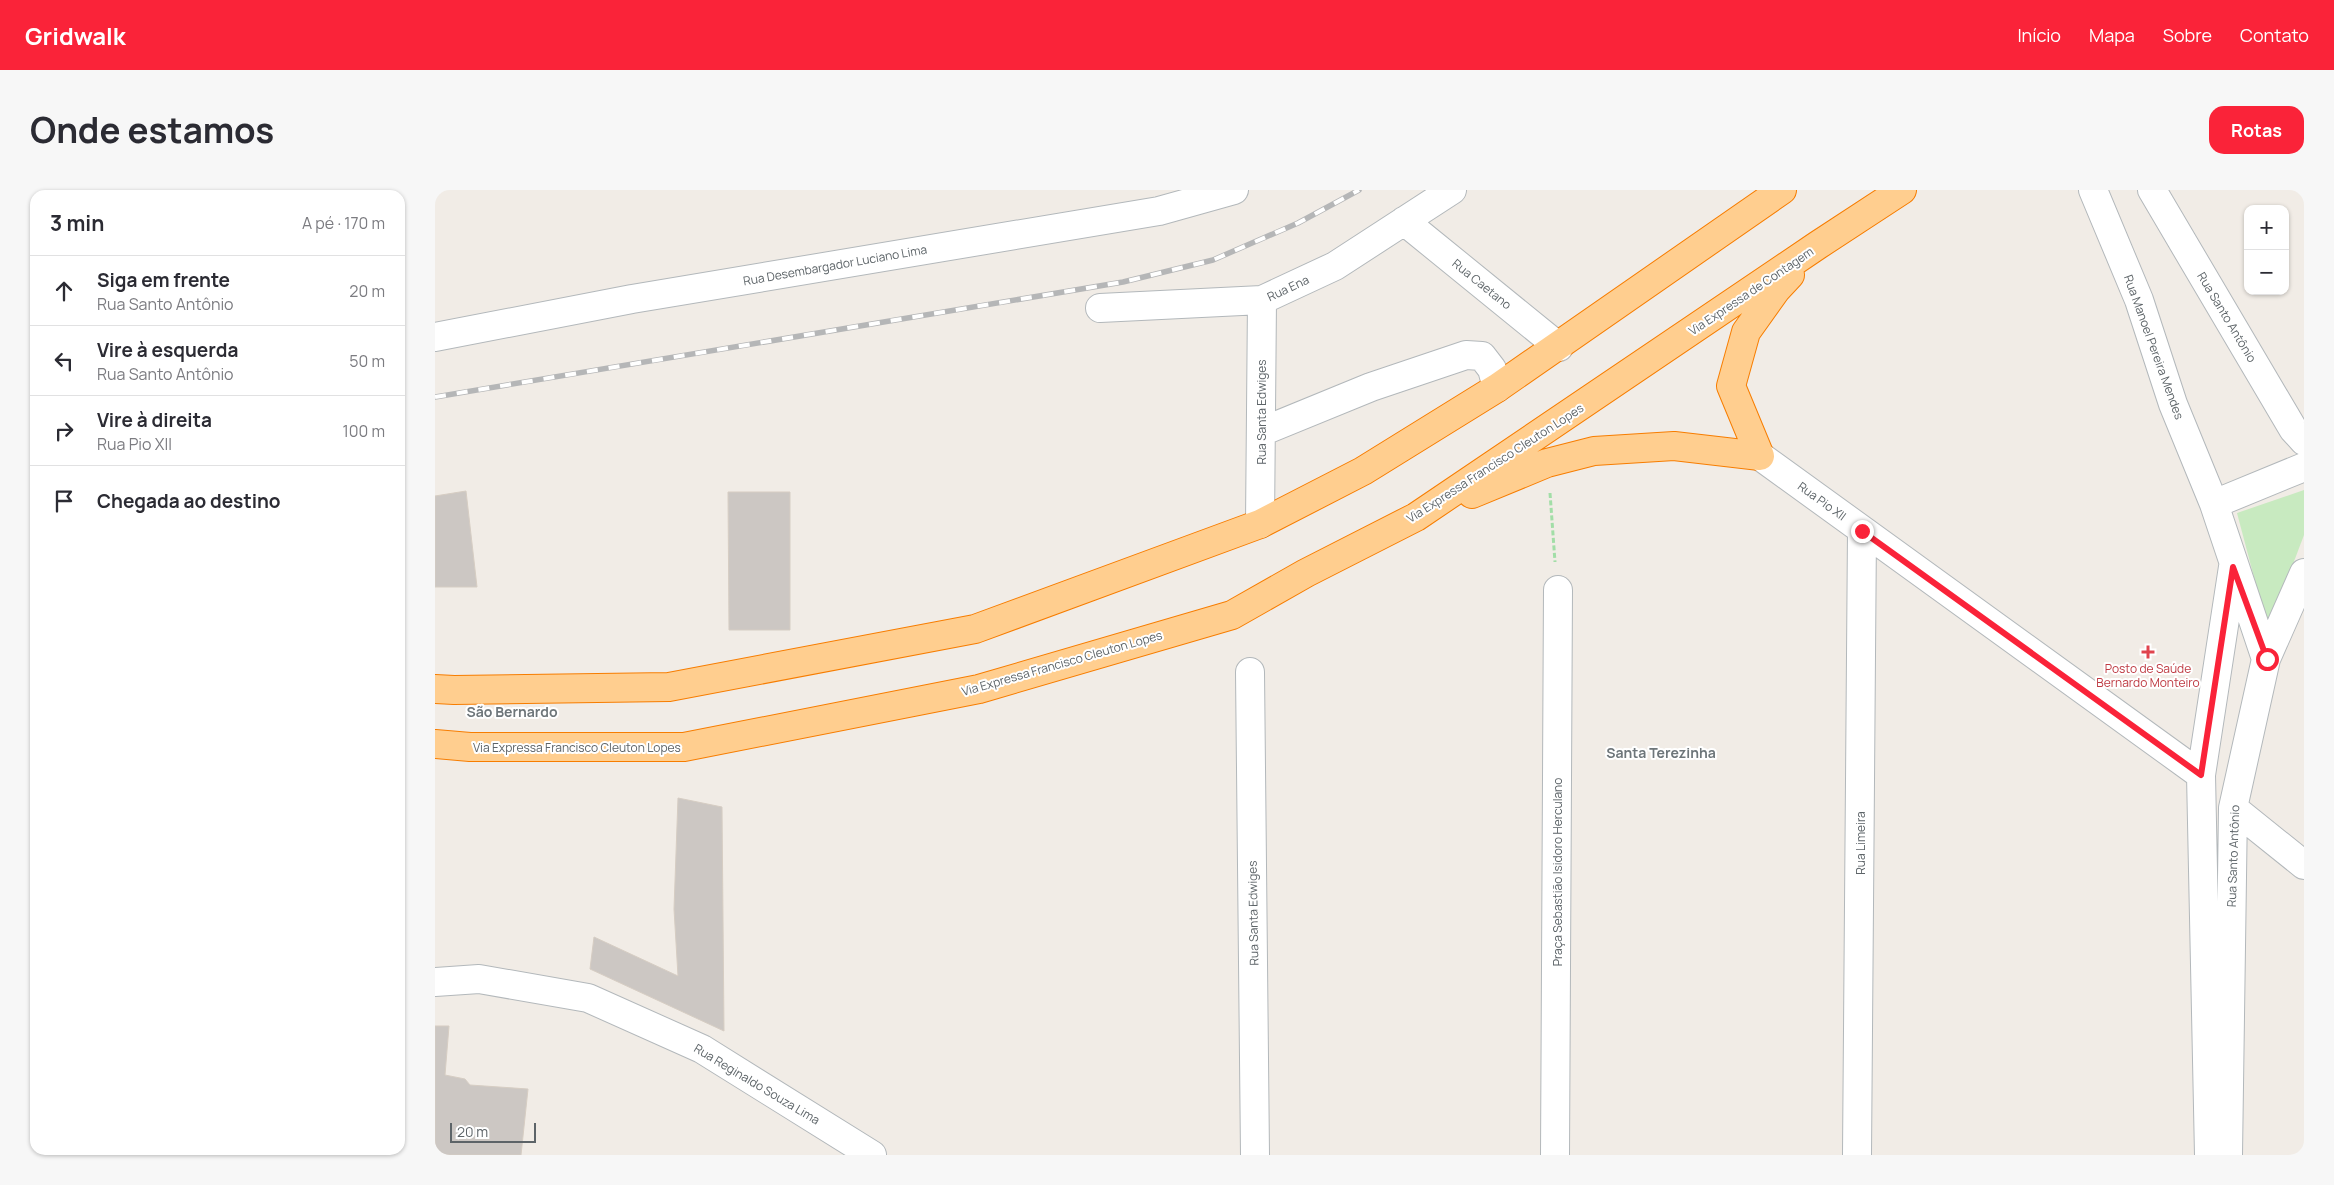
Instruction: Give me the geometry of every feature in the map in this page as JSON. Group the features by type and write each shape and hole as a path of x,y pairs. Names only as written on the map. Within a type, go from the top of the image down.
{"highway":[{"path":"435,689 669,687 975,629 1261,524 1363,471 1497,388 1559,347 1782,190"},
{"name":"Via Expressa de Contagem","path":"1601,393 1818,245 1903,190"},
{"path":"1416,517 1547,463 1594,451 1674,446 1759,456 1731,386 1733,377 1746,332 1776,290 1818,245"},
{"name":"Via Expressa Francisco Cleuton Lopes","path":"435,744 471,748 684,747 979,689 1232,615 1306,573 1416,517 1601,393"}],"street":[{"name":"Rua Desembargador Luciano Lima","path":"435,337 632,299 1159,212 1234,190"},
{"name":"Rua Ena","path":"1100,308 1262,300 1335,266 1452,190"},
{"name":"Rua Manoel Pereira Mendes","path":"2093,190 2139,300 2173,404 2214,504"},
{"name":"Rua Santo Antônio","path":"2152,190 2293,429 2304,441"},
{"name":"Rua Caetano","path":"1404,221 1559,347"},
{"name":"Rua Santa Edwiges","path":"1261,524 1262,300"},
{"path":"1261,432 1371,387 1466,355 1482,356 1492,369 1497,388"},
{"name":"Rua Pio XII","path":"1759,456 2201,775"},
{"path":"2267,659 2233,567 2214,504 2304,468"},
{"name":"Rua Limeira","path":"1857,1155 1862,531"},
{"path":"2209,1155 2201,775 2233,567"},
{"path":"2267,659 2304,573"},
{"name":"Praça Sebastião Isidoro Herculano","path":"1555,1155 1558,590"},
{"name":"Rua Santo Antônio","path":"2228,1155 2233,808 2267,659"},
{"name":"Rua Santa Edwiges","path":"1250,672 1255,1155"},
{"path":"2233,808 2304,864"},
{"name":"Rua Reginaldo Souza Lima","path":"435,982 479,979 588,998 702,1049 872,1155"}],"path":[{"path":"1547,463 1558,590"}],"green space":[{"path":"2304,490 2304,535 2268,630 2237,513"}],"building":[{"path":"466,491 477,587 435,587 435,496"},
{"path":"728,492 790,492 790,630 729,630"},
{"path":"678,798 722,807 724,1031 590,969 594,937 678,976 674,909"},
{"path":"435,1026 449,1026 445,1075 465,1079 470,1085 528,1089 521,1155 435,1155"}],"railway":[{"path":"435,397 1123,282 1213,260 1298,223 1359,190"}],"place":[{"name":"Posto de Saúde Bernardo Monteiro","path":"2148,652"}],"district":[{"name":"São Bernardo","path":"512,711"},
{"name":"Santa Terezinha","path":"1661,752"}],"route":[{"path":"1862,531 2201,775 2233,567 2267,659"}]}
